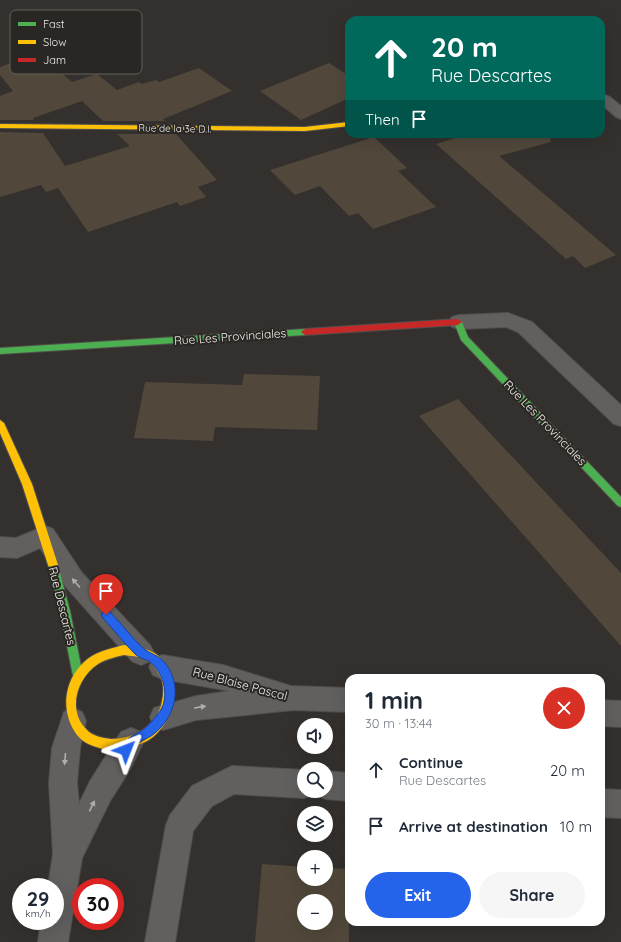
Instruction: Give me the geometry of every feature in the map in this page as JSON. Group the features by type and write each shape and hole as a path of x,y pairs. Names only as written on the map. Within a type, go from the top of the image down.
{"street":[{"path":"605,101 621,98"},
{"path":"605,102 621,114"},
{"name":"Rue de la 3e D.I.","path":"0,126 305,129 345,124"},
{"name":"Rue Les Provinciales","path":"0,351 508,320 525,327 621,418"},
{"name":"Rue Les Provinciales","path":"459,322 464,338 621,503"},
{"name":"Rue Descartes","path":"0,423 16,455 45,536 70,629 78,676"},
{"path":"0,547 17,548 45,536"},
{"name":"Rue Descartes","path":"45,536 74,580 140,653"},
{"path":"124,650 140,653 152,658 162,667 168,678 170,691 168,704 163,717 150,732 131,742 114,744 97,742 82,734 73,721 69,706 71,691 78,676 90,663 107,654 124,650"},
{"name":"Rue Blaise Pascal","path":"162,667 222,677 294,698"},
{"name":"Rue Blaise Pascal","path":"163,717 196,708 294,698 345,700"},
{"path":"605,712 621,714"},
{"path":"53,942 68,854 63,782 66,748 73,721"},
{"path":"68,854 100,791 122,759 131,742"},
{"path":"160,942 180,825 202,796 232,780 297,784"},
{"path":"333,786 345,787"},
{"path":"605,803 621,804"}],"building":[{"path":"10,63 10,74 63,74 72,82 97,74 117,90 139,82 142,84 156,80 159,82 199,68 232,91 163,119 165,121 103,121 82,101 33,118 34,120 0,120 0,96 13,91 0,75 0,67"},
{"path":"329,63 345,73 345,100 301,120 260,91"},
{"path":"0,132 43,133 65,166 130,146 117,134 176,134 217,180 198,187 206,197 180,206 177,202 88,232 58,188 46,192 41,185 0,197"},
{"path":"371,138 375,138 407,168 398,171 436,207 373,229 358,213 349,216 320,186 295,195 270,170"},
{"path":"455,138 550,138 551,142 499,156 616,255 585,268 573,256 566,259 436,144"},
{"path":"244,374 320,376 317,430 215,427 213,441 134,438 145,382 242,385"},
{"path":"458,399 621,573 621,646 419,416"},
{"path":"262,864 297,866 297,886 333,886 333,868 345,869 345,926 349,926 349,942 255,942"}],"traffic: fast":[{"path":"458,322 464,338 621,503"},
{"path":"0,351 305,332"},
{"path":"53,565 65,611 78,676"}],"traffic: slow":[{"path":"0,126 305,129 345,124"},
{"path":"0,423 27,484 53,565"},
{"path":"124,650 146,654 153,658 161,666 166,675 168,685 169,695 167,706 163,716 157,724 150,732 142,737 118,744 96,742 82,733 72,714 71,704 75,684 80,674 95,660 102,656 124,650"}],"traffic: jam":[{"path":"305,332 458,322"}],"route":[{"path":"106,615 140,653 152,658 162,667 168,678 170,691 168,704 163,717 150,732 131,742 126,750"}]}
